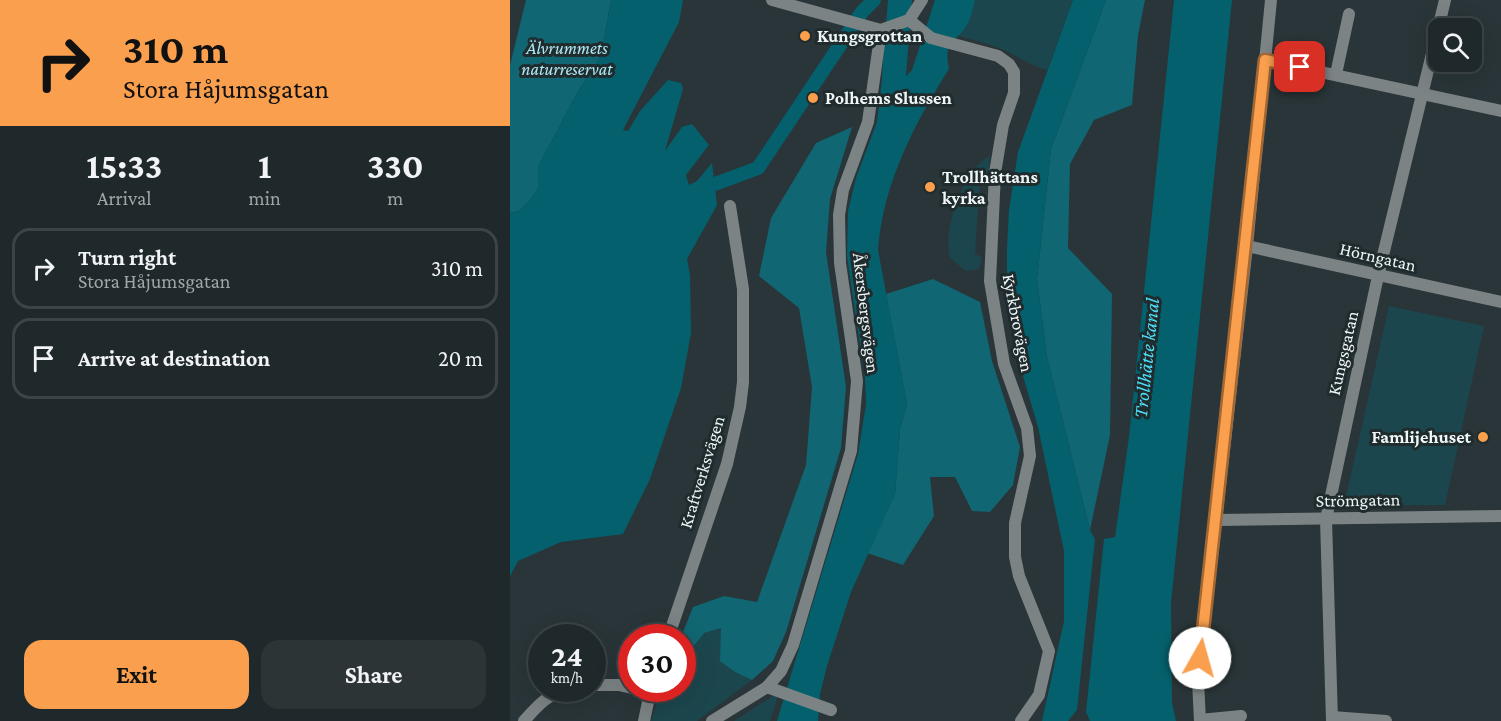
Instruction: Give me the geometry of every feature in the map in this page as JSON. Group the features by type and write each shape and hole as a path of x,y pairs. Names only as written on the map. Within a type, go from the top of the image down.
{"street":[{"path":"772,0 879,29 908,23 922,0"},
{"path":"1241,716 1200,721 1198,681 1247,246 1270,0"},
{"name":"Kungsgatan","path":"1332,719 1326,519 1378,276 1445,0"},
{"path":"1336,74 1349,14"},
{"name":"Kyrkbrovägen","path":"908,23 931,38 998,56 1009,64 1016,82 1003,125 995,173 990,280 1004,364 1027,428 1030,456 1015,523 1015,557 1019,576 1049,651 1039,695 1021,721"},
{"name":"Åkersbergsvägen","path":"712,721 767,687 781,671 793,645 851,451 857,381 840,263 839,215 843,190 868,122 879,29"},
{"path":"1265,60 1424,92 1501,111"},
{"name":"Kraftverksvägen","path":"673,624 727,464 740,407 743,382 742,289 730,206"},
{"name":"Hörngatan","path":"1247,246 1501,302"},
{"name":"Strömgatan","path":"1216,520 1501,516"},
{"path":"767,687 831,710"},
{"path":"524,721 541,702"},
{"path":"644,721 648,702"},
{"path":"1332,719 1386,721"}],"shaded area":[{"path":"975,0 1073,0 1047,70 1000,49 957,35 967,25"},
{"path":"990,156 988,180 980,180 975,254 982,257 979,269 966,271 950,258 948,246 952,217 963,186 971,173"},
{"path":"1389,306 1484,326 1445,505 1344,505"},
{"path":"721,628 735,672 752,680 697,721 651,721 656,705 660,702 696,702 696,644 703,633"},
{"path":"776,694 778,696 770,721 734,721"}],"green space":[{"name":"Älvrummets naturreservat","path":"526,0 611,0 601,56 576,95 538,167 538,188 530,201 519,211 510,213 510,65"},
{"path":"1106,0 1145,0 1138,35 1132,105 1094,120 1070,164 1068,248 1112,294 1110,435 1090,530 1047,357 1037,279 1051,149"},
{"path":"852,127 830,199 826,252 846,387 841,448 786,632 773,661 752,680 735,672 720,661 721,628 704,633 696,643 696,624 686,624 693,607 724,596 757,602 806,465 812,387 799,308 759,276 771,218 816,143"},
{"path":"933,279 980,302 992,361 1020,447 1013,485 990,512 972,511 955,477 930,477 934,516 903,565 867,553 895,494 900,429 907,404 886,294"}],"water":[{"path":"611,0 683,0 679,22 623,130 628,131 640,111 668,80 681,83 683,89 665,151 682,127 692,124 709,145 686,175 689,185 697,181 712,163 717,205 687,259 690,275 691,333 681,388 650,479 623,534 561,542 518,561 510,576 510,213 519,211 530,201 538,188 538,167 576,95 601,56"},
{"path":"935,0 975,0 968,23 949,47 949,69 902,155 893,178 881,226 878,250 907,404 900,429 895,494 851,592 827,666 820,694 818,721 777,721 858,454 866,404 865,378 847,256 848,211 856,178 877,122 885,54 894,44 907,43 902,73 906,76 912,70"},
{"path":"1073,0 1106,0 1051,149 1037,279 1047,357 1090,530 1095,539 1077,710 1068,721 1042,721 1064,621 1064,551 1038,427 1018,359 1007,298 1007,248 1009,210 1018,152"},
{"name":"Trollhätte kanal","path":"1174,0 1232,0 1171,603 1172,703 1176,721 1090,721 1086,712 1104,539 1115,537 1129,437"}],"waterway":[{"path":"715,184 758,168 862,12 874,0"},
{"path":"894,74 900,0"}],"place":[{"name":"Kungsgrottan","path":"805,36"},
{"name":"Polhems Slussen","path":"813,98"},
{"name":"Trollhättans kyrka","path":"930,187"},
{"name":"Famlijehuset","path":"1483,437"}],"route":[{"path":"1200,658 1247,246 1265,60 1300,67"}]}
